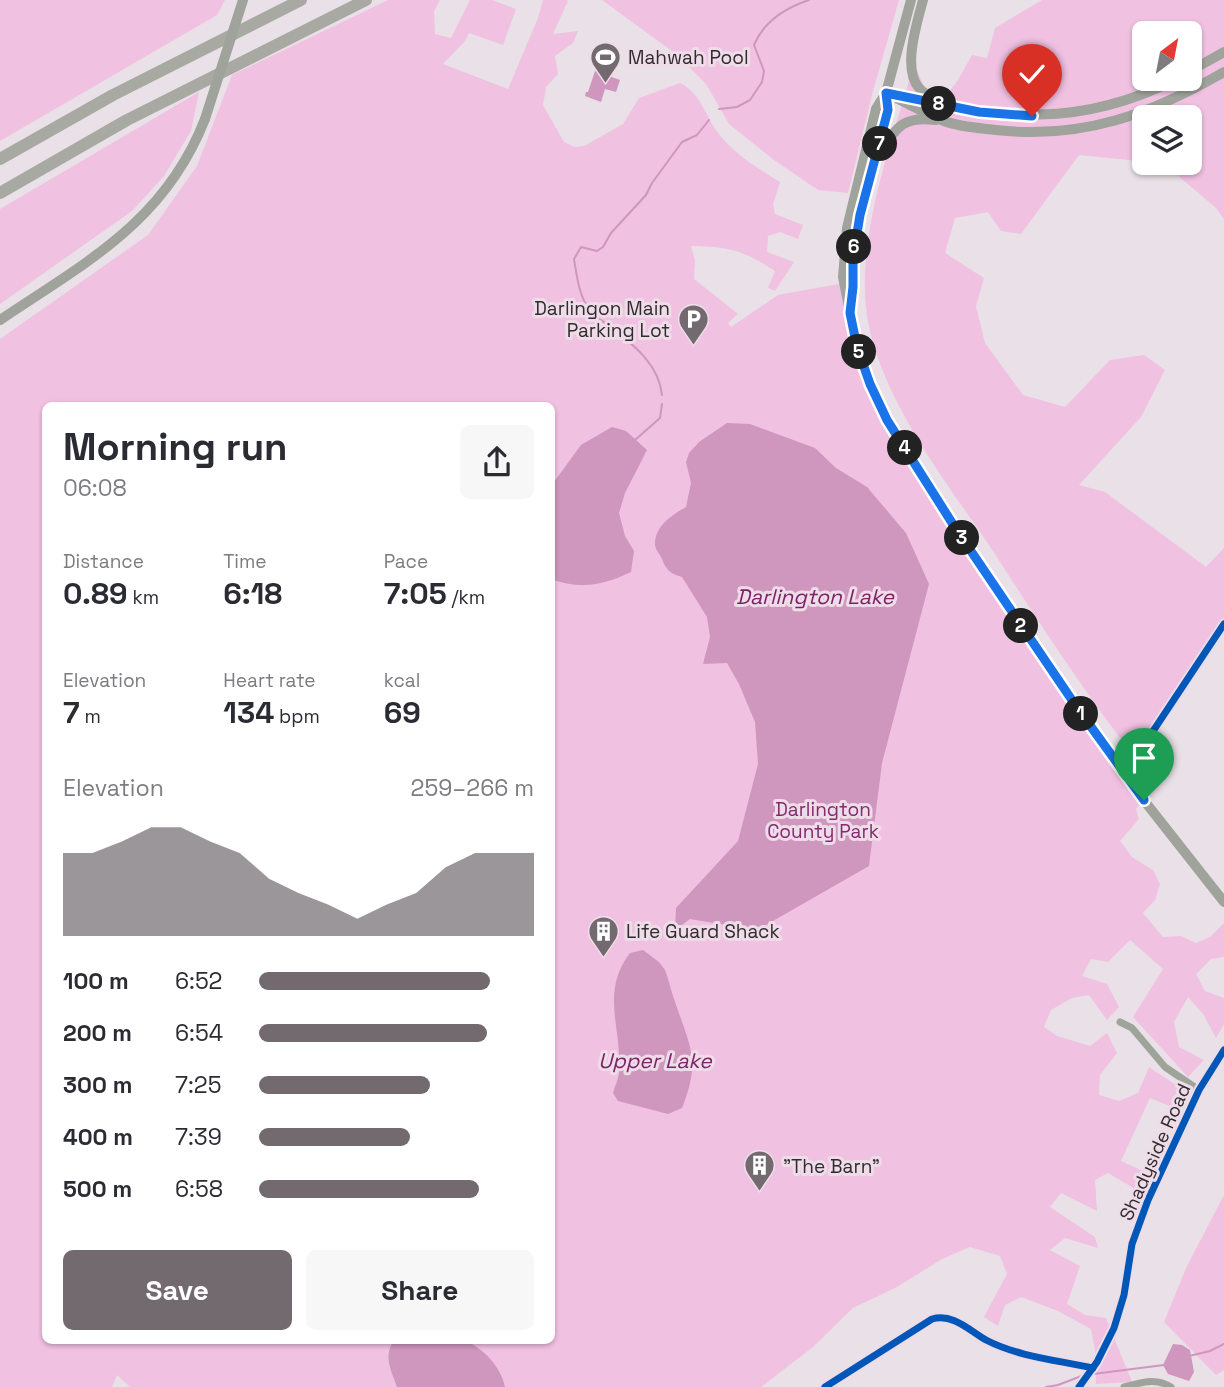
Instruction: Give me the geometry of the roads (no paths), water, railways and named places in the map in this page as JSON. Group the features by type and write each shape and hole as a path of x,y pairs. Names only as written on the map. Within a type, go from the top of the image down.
{"highway":[{"path":"0,159 125,88 301,0"},
{"path":"0,193 127,120 366,0"}],"main road":[{"path":"0,320 108,247 142,218 174,179 205,119 243,0"},
{"path":"911,0 886,93 876,109 847,228 843,277 865,373 887,420 967,545 1124,775 1224,902"},
{"path":"923,0 910,66 914,81 919,90 939,101 979,112"},
{"path":"1202,64 1224,52"},
{"path":"875,163 897,127 914,120 1027,132 1087,128 1118,121 1167,103 1224,72"},
{"path":"886,93 979,112 1032,116 1104,106 1149,91"},
{"path":"886,93 943,121"},
{"path":"850,313 855,241 888,110 886,93"},
{"path":"1087,128 1089,118 1128,104 1137,96"},
{"path":"1064,113 1074,116 1087,128"},
{"path":"1124,775 1224,624"}],"street":[{"path":"1120,1021 1132,1028 1165,1067 1199,1090"},
{"name":"Shadyside Road","path":"1083,1386 1107,1344 1121,1311 1128,1261 1138,1225 1199,1090 1224,1050"},
{"path":"825,1387 938,1317 952,1319 1008,1350 1093,1368"},
{"path":"1125,1387 1151,1381 1171,1387"}],"water":[{"name":"Mahwah Pool","path":"595,71 620,80 616,92 605,89 601,102 585,96"},
{"name":"Darlington Lake","path":"727,423 750,424 815,448 836,468 867,487 906,533 929,584 882,763 869,866 757,930 690,919 675,930 676,908 738,841 758,764 755,722 739,684 727,663 703,664 710,637 707,617 682,577 667,569 655,544 661,526 686,507 691,483 686,462 689,453 699,442"},
{"path":"612,427 626,431 647,450 625,493 619,513 625,536 634,551 631,572 611,580 582,585 555,580 555,481 581,445"},
{"name":"Upper Lake","path":"643,950 665,970 691,1054 691,1078 682,1108 668,1114 618,1101 613,1093 619,1071 614,1010 616,982 630,953"},
{"path":"392,1344 472,1344 490,1359 500,1372 505,1387 397,1387 389,1359"},
{"path":"1173,1344 1190,1350 1194,1372 1189,1381 1168,1374 1163,1365"}],"waterway":[{"path":"719,109 737,107 750,100 762,82 764,71 754,45 758,37 776,16 809,0"},
{"path":"662,395 656,373 650,363 596,317 586,305 577,279 574,259 581,247 597,251 603,247 611,233 646,195 682,142 697,135 709,120"},
{"path":"635,440 660,418 662,404"},
{"path":"1189,1356 1224,1344"},
{"path":"1093,1374 1164,1365"},
{"path":"1046,1387 1084,1375"}],"place":[{"name":"Mahwah Pool","path":"605,84"},
{"name":"Darlingon Main Parking Lot","path":"693,346"},
{"name":"Life Guard Shack","path":"603,958"},
{"name":"\"The Barn\"","path":"760,1193"}],"park label":[{"name":"Darlington County Park","path":"823,820"}]}
